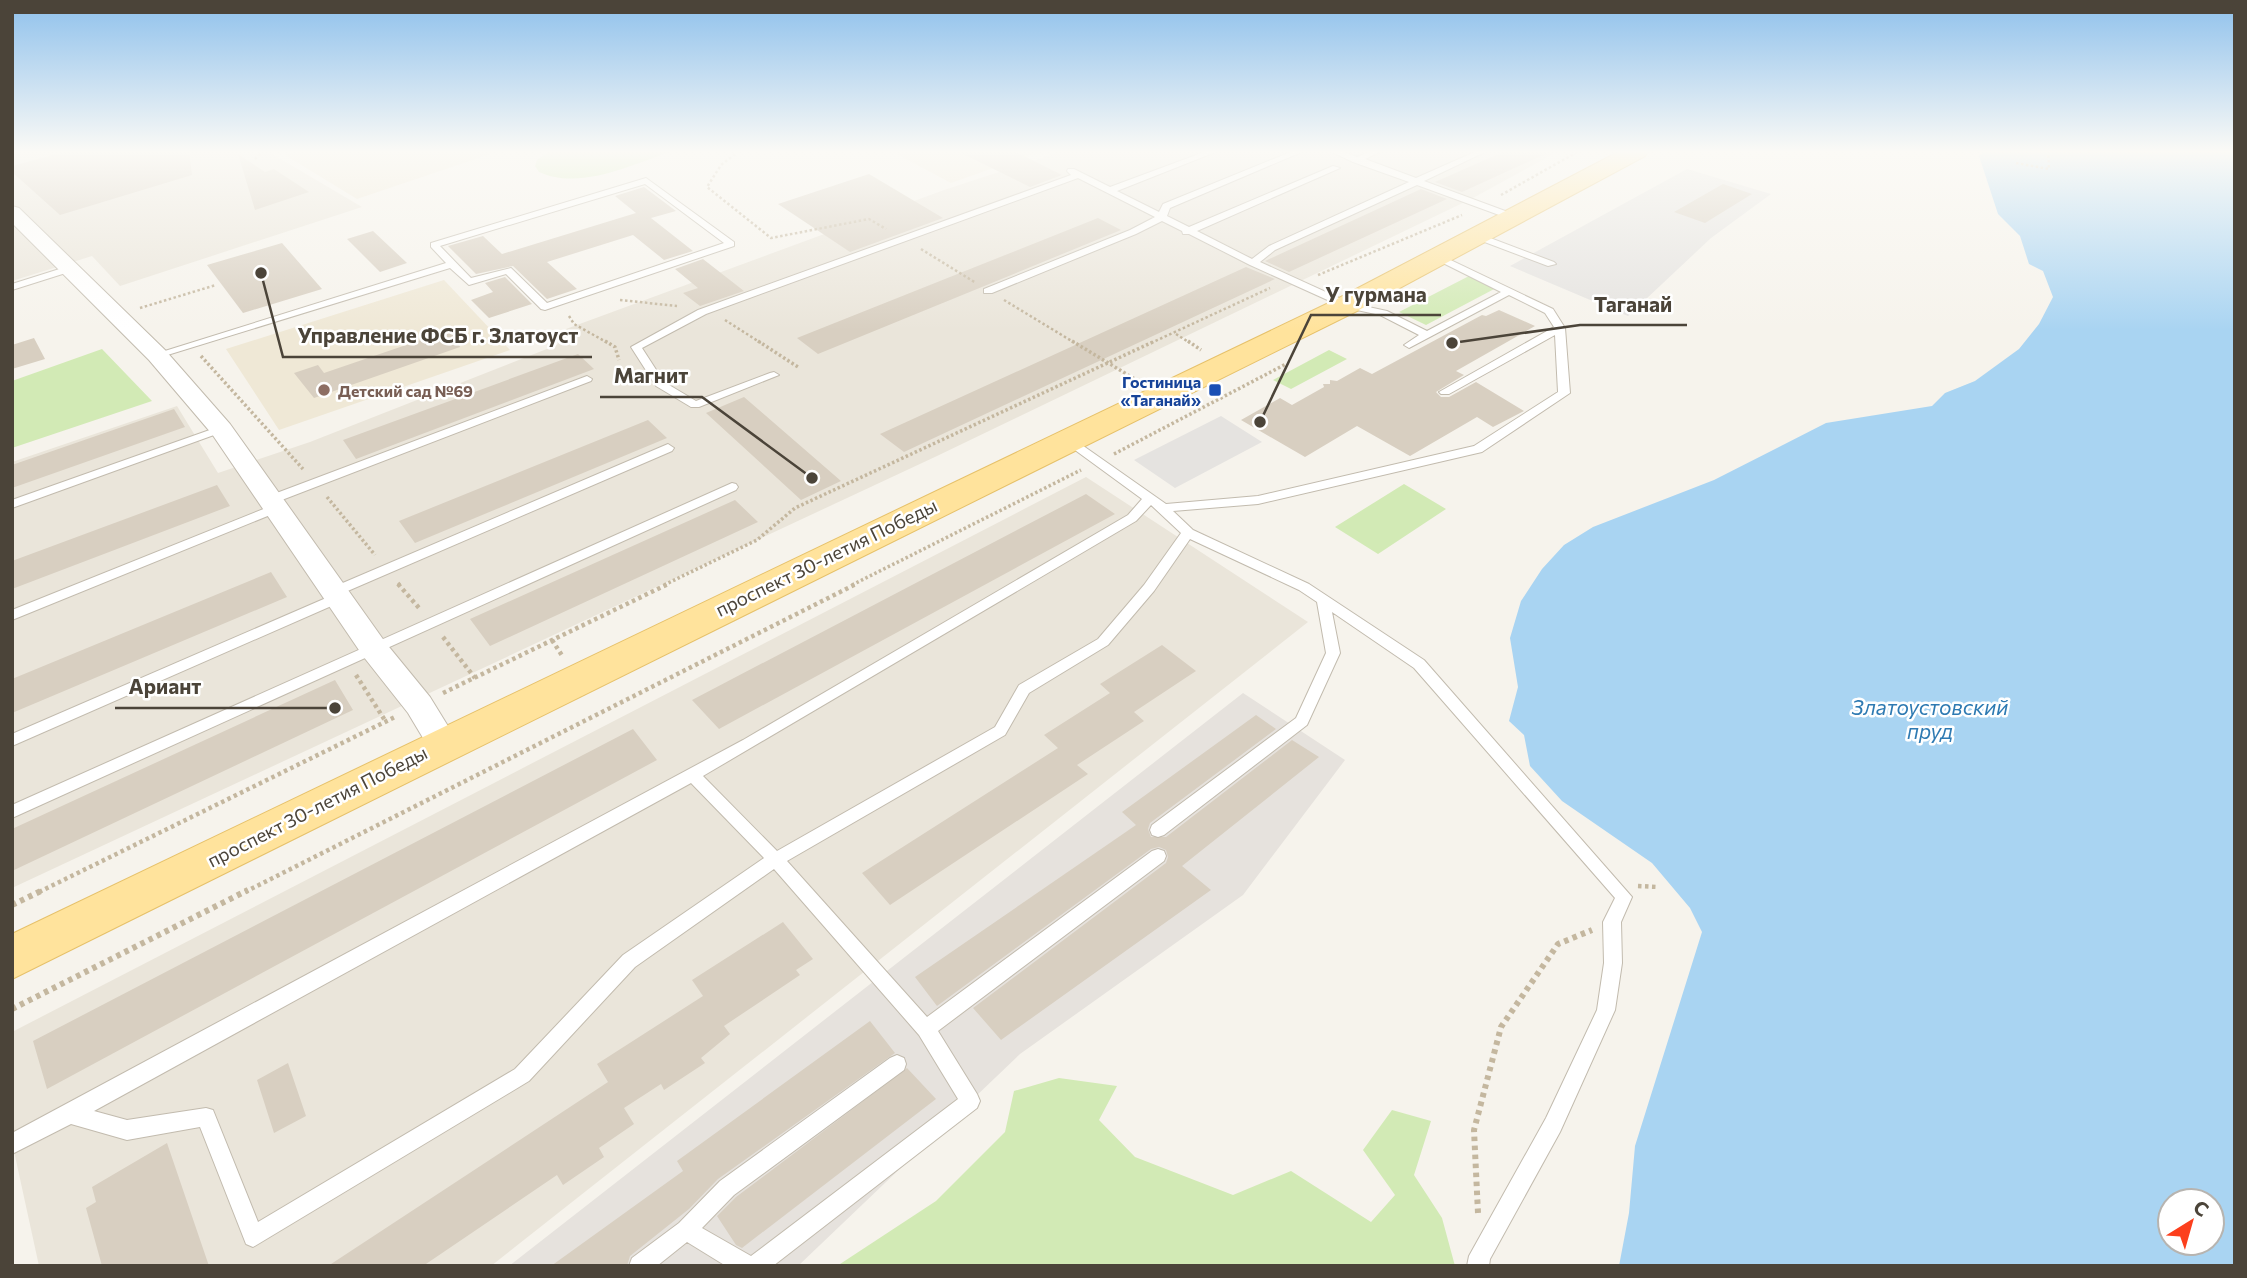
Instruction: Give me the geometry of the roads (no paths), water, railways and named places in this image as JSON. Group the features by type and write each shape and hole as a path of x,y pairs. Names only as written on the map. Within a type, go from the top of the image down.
{"main road":[{"name":"проспект 30-летия Победы","path":"12,958 443,744 1347,305 1438,257 1491,220 1511,211"}],"street":[{"path":"15,218 157,355 221,429 374,649 419,705 443,744"}],"lane":[{"path":"546,211 433,244 469,282 508,270 545,307 731,244 686,211"},
{"path":"774,375 695,405 660,384 636,347 702,313 981,211"},
{"path":"1147,211 1186,232 1347,305 1383,313 1426,335"},
{"path":"988,291 1161,218 1164,211"},
{"path":"1186,232 1236,211"},
{"path":"1253,263 1272,248 1353,211"},
{"path":"1472,211 1491,220 1551,264"},
{"path":"12,1143 70,1114 692,774 1156,504 1258,500 1478,449 1564,393 1560,328 1549,311 1438,257"},
{"path":"157,355 452,264"},
{"path":"12,288 69,269"},
{"path":"1409,345 1510,291"},
{"path":"1446,392 1560,328"},
{"path":"12,615 273,504 315,482 587,379"},
{"path":"12,504 221,429"},
{"path":"1068,440 1156,504 1188,533 1304,587 1419,664 1624,897 1612,922 1614,963 1606,1010 1553,1125 1479,1261"},
{"path":"12,740 338,594 386,569 668,447"},
{"path":"12,812 733,487"},
{"path":"70,1114 128,1130 206,1117 253,1237 522,1075 629,961 776,860 1000,731 1024,689 1103,642 1149,588 1188,533"},
{"path":"1158,830 1302,721 1333,653 1323,599"},
{"path":"692,774 776,860 926,1029 970,1101 755,1266"},
{"path":"926,1029 1158,856"},
{"path":"639,1266 686,1230 727,1188 897,1064"},
{"path":"686,1230 747,1266"}],"water":[{"name":"Златоустовский пруд","path":"1997,211 2235,211 2235,1266 1619,1266 1629,1213 1635,1146 1702,932 1690,908 1652,863 1562,801 1530,766 1524,735 1509,721 1518,687 1510,638 1521,601 1542,569 1564,545 1593,527 1714,480 1826,423 1932,406 1945,393 1975,381 2019,349 2039,324 2053,297 2043,271 2029,264 2020,236"}],"place":[{"name":"Управление ФСБ г. Златоуст","path":"261,273"},
{"name":"Таганай","path":"1452,343"},
{"name":"Детский сад №69","path":"324,390"},
{"name":"Гостиница «Таганай»","path":"1215,390"},
{"name":"У гурмана","path":"1260,422"},
{"name":"Магнит","path":"812,478"},
{"name":"Ариант","path":"335,708"}]}
